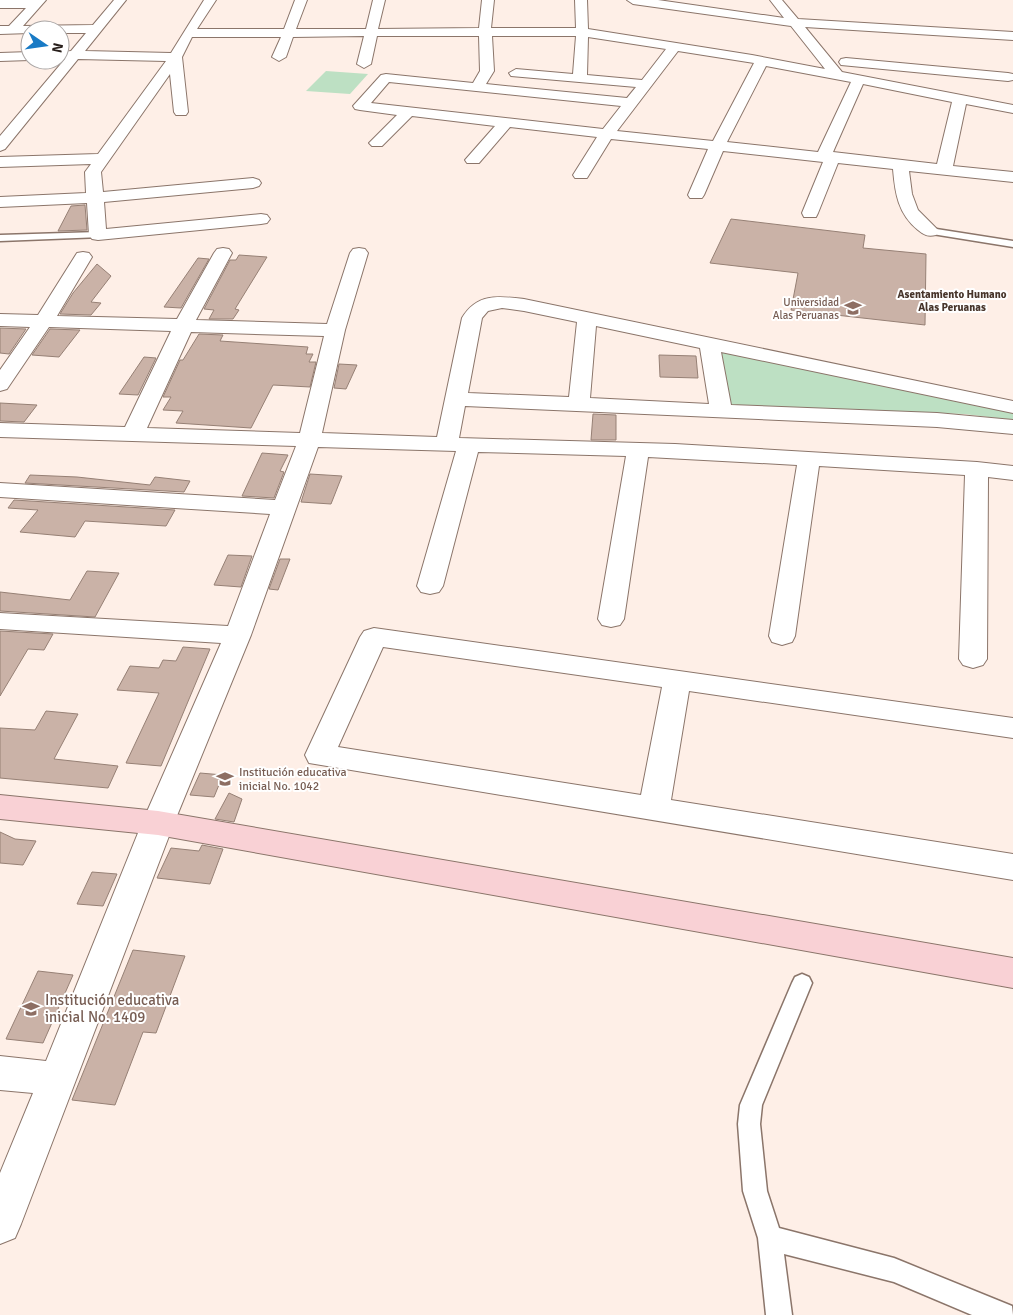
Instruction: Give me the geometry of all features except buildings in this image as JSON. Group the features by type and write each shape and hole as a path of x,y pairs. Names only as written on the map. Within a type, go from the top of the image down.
{"street":[{"path":"0,146 120,0"},
{"path":"210,0 188,33 175,58 93,172 98,235 261,219"},
{"path":"279,57 301,0"},
{"path":"364,64 379,0"},
{"path":"477,87 487,71 485,31 488,0"},
{"path":"580,77 582,32 586,17 581,0"},
{"path":"633,0 795,23 916,34 1009,36 1007,51"},
{"path":"708,0 727,26"},
{"path":"776,0 837,75"},
{"path":"6,30 39,2"},
{"path":"0,4 39,2"},
{"path":"784,11 911,17 916,34"},
{"path":"6,30 97,29"},
{"path":"188,33 582,32 757,60 960,99 1006,88"},
{"path":"743,46 757,60"},
{"path":"581,174 607,134 675,47"},
{"path":"70,55 175,58"},
{"path":"0,57 20,56"},
{"path":"175,58 181,112"},
{"path":"696,195 757,60"},
{"path":"825,60 912,62 1006,88"},
{"path":"487,71 580,77 645,84"},
{"path":"630,103 386,78 360,106 1013,177"},
{"path":"810,213 828,157 858,80"},
{"path":"1006,88 1013,109"},
{"path":"944,169 960,99"},
{"path":"377,143 409,111"},
{"path":"473,160 506,123"},
{"path":"0,162 101,159"},
{"path":"900,165 909,213 916,221 930,231"},
{"path":"0,202 95,198 253,183"},
{"path":"133,434 184,326 224,253"},
{"path":"0,1224 158,823 238,635 309,440 335,330 359,253"},
{"path":"0,385 44,321 83,256"},
{"path":"430,586 458,444 456,399 472,318 475,311 481,306 498,303 524,305 1013,407"},
{"path":"579,403 587,318"},
{"path":"0,320 335,330"},
{"path":"709,343 721,410"},
{"path":"456,399 937,420 1013,427"},
{"path":"0,430 638,450 977,468 1013,472"},
{"path":"612,619 638,450"},
{"path":"782,636 809,459"},
{"path":"973,658 977,468"},
{"path":"0,490 284,508"},
{"path":"0,621 238,635"},
{"path":"1013,728 374,638 320,755 1013,867"},
{"path":"654,809 677,680"},
{"path":"0,807 158,823 1013,973"},
{"path":"0,1073 56,1079"}],"lane":[{"path":"930,231 1013,244"},
{"path":"0,238 98,235"},
{"path":"779,1315 770,1238 755,1191 749,1124 751,1105 802,983"},
{"path":"770,1238 894,1270 1003,1315"}],"green space":[{"path":"326,71 368,74 350,94 306,91"},
{"path":"718,350 1013,412 1013,420 964,414 728,406"}],"place":[{"name":"Universidad Alas Peruanas","path":"853,308"},
{"name":"Institución educativa inicial No. 1042","path":"225,779"},
{"name":"Institución educativa inicial No. 1409","path":"31,1009"}],"district":[{"name":"Asentamiento Humano Alas Peruanas","path":"952,300"}]}
